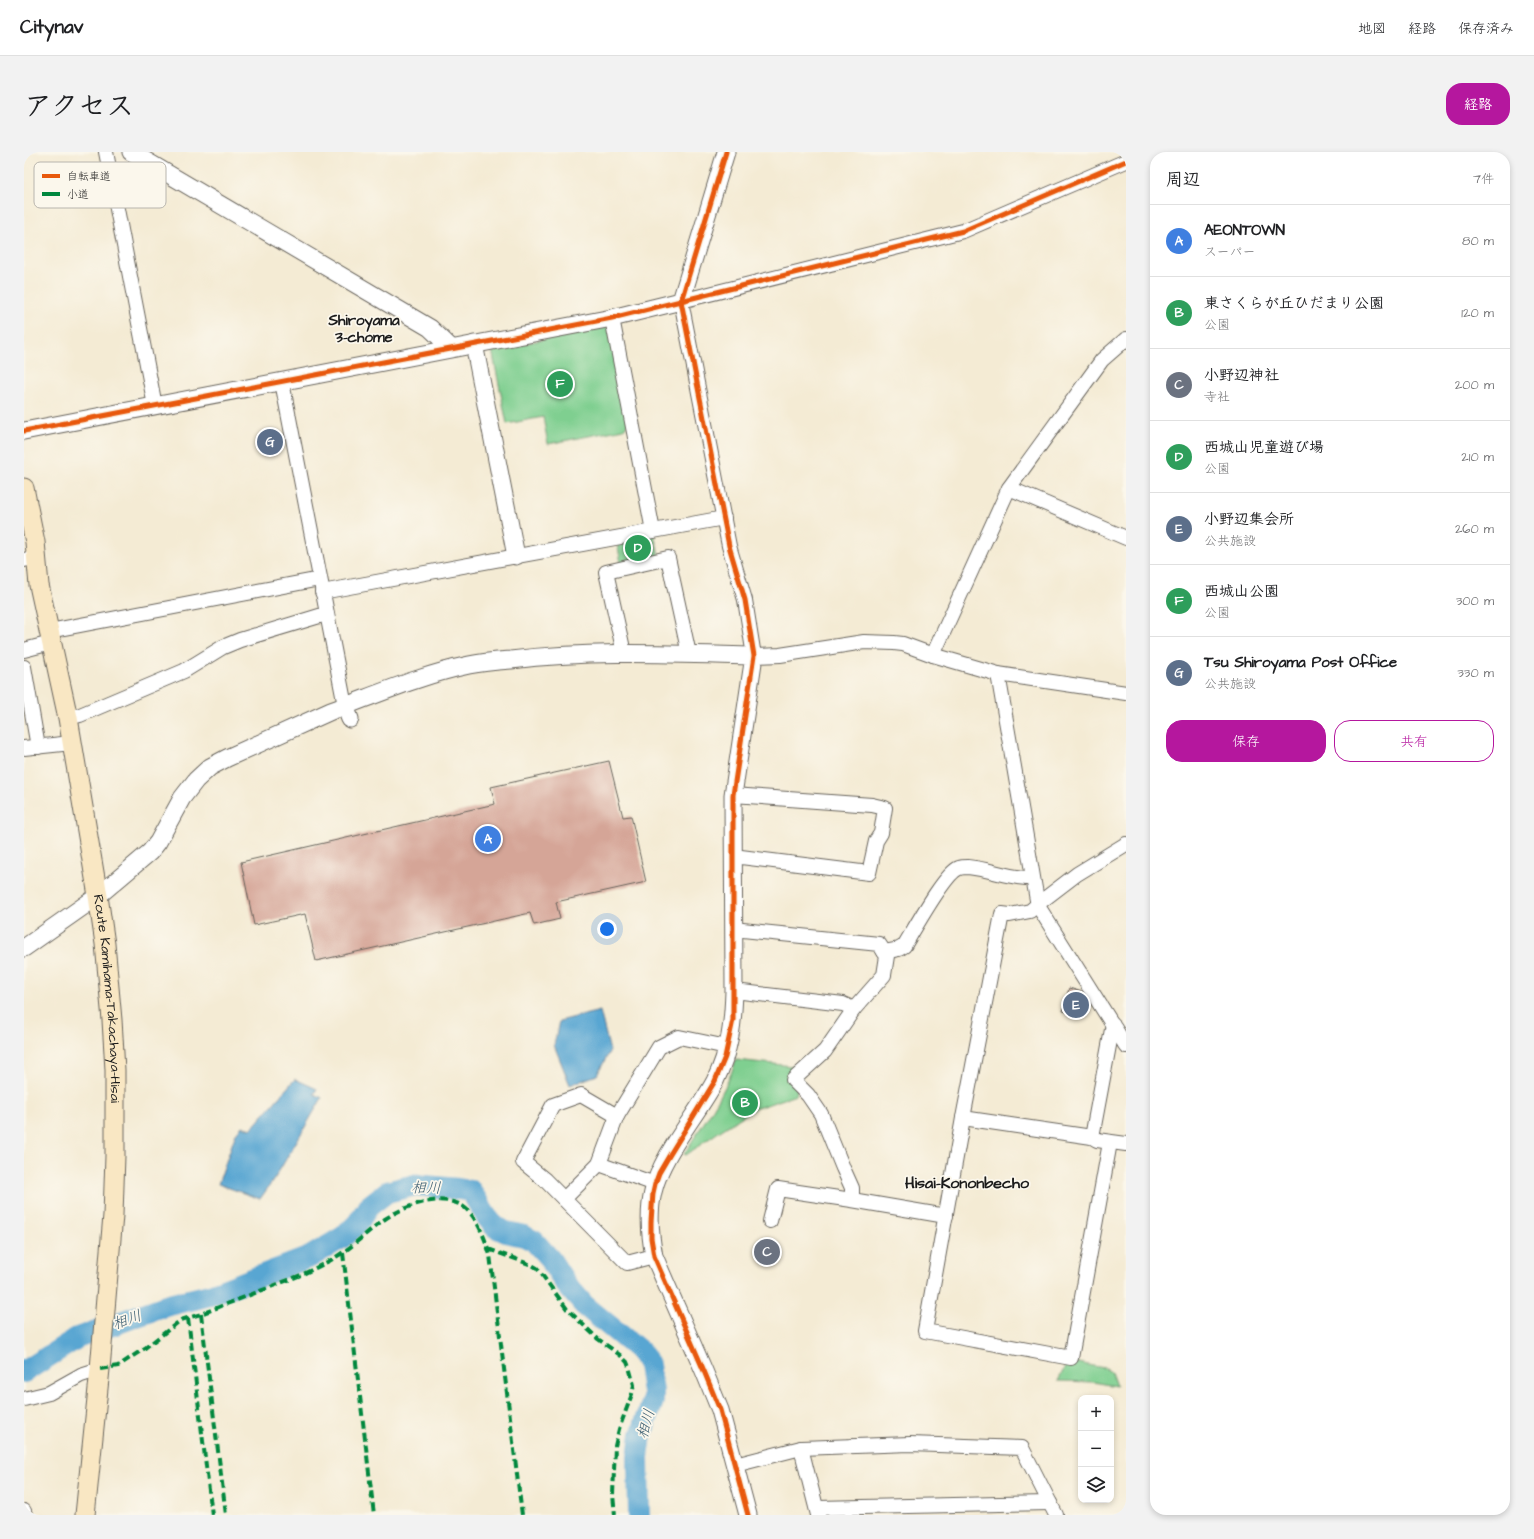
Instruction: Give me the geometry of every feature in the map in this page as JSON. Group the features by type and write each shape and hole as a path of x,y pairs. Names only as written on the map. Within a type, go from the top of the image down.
{"main road":[{"name":"Route Kamihama-Takachaya-Hisai","path":"24,488 35,542 30,559 39,585 68,718 98,896 107,967 114,1070 116,1156 113,1215 107,1296 85,1515"}],"street":[{"path":"106,152 108,162"},
{"path":"131,152 148,162"},
{"path":"726,152 681,301 729,546 745,600 754,656 733,795 733,1020 721,1068 715,1081 659,1173 653,1193 650,1222 654,1256 720,1410 748,1515"},
{"path":"24,432 612,318 681,301 963,231 1126,160"},
{"path":"166,173 430,328 451,348"},
{"path":"117,208 155,406"},
{"path":"612,318 653,531"},
{"path":"933,655 1009,488 1102,360 1126,338"},
{"path":"474,344 516,556"},
{"path":"282,382 326,614 347,712"},
{"path":"1009,488 1126,538"},
{"path":"24,650 50,637 321,586 516,556 724,518"},
{"path":"624,653 606,572 668,558 689,654"},
{"path":"68,718 80,715 184,671 222,647 240,640 326,614"},
{"path":"24,948 98,896 150,852 158,842 182,798 196,780 210,767 234,754 331,711 347,712 444,671 470,665 573,654 624,653 754,656 780,655 864,642 903,644 933,655 998,674 1126,693"},
{"path":"24,667 38,747"},
{"path":"998,674 1038,906 1126,1046"},
{"path":"24,748 72,743"},
{"path":"733,795 872,805 884,808 881,833 876,841 868,873 733,856"},
{"path":"1108,1142 1109,1148 1071,1358 925,1331 963,1118 1002,914 1030,912 1077,874 1126,844"},
{"path":"884,952 899,949 904,946 938,890 954,871 960,867 970,867 1022,878 1032,878"},
{"path":"733,928 879,944 887,956 884,975 854,1009 825,1051 793,1080 808,1095 821,1114 842,1168 852,1188 852,1200"},
{"path":"734,991 843,1004 854,1009"},
{"path":"1092,1137 1113,1024"},
{"path":"564,1199 599,1164 617,1116 659,1047 679,1037 727,1047"},
{"path":"617,1116 581,1094 553,1104 523,1162 545,1180 627,1263 654,1256"},
{"path":"963,1118 1092,1137 1097,1140 1126,1144"},
{"path":"599,1164 655,1184"},
{"path":"770,1221 778,1189 946,1216"},
{"path":"24,1399 50,1393 82,1375 100,1369"},
{"path":"735,1465 801,1448 910,1444 1022,1448 1053,1509 818,1512 801,1448"}],"green space":[{"path":"606,327 610,329 628,423 624,429 548,444 543,417 507,424 492,350"},
{"path":"654,535 659,555 621,563 617,542"},
{"path":"736,1060 802,1067 796,1095 754,1109 686,1155 684,1154 720,1097"},
{"path":"1068,1361 1104,1368 1111,1372 1116,1386 1093,1382 1058,1381"}],"water":[{"path":"600,1011 610,1051 597,1075 570,1085 554,1045 559,1021"},
{"path":"295,1079 317,1089 314,1094 322,1098 275,1178 260,1199 218,1184 236,1133 242,1126 251,1129"}],"building":[{"path":"609,761 623,817 631,816 646,882 556,902 560,919 534,925 530,913 316,961 305,914 254,925 241,862 495,804 491,787"},
{"path":"1069,988 1082,992 1082,997 1086,998 1089,1002 1085,1017 1063,1011"}],"waterway":[{"name":"相川","path":"24,1372 77,1338 169,1305 210,1295 310,1257 343,1237 357,1224 369,1206 387,1192 415,1185 471,1191 486,1216 495,1227 506,1232 524,1236 534,1241 550,1259 566,1284 584,1305 640,1351 649,1365 653,1401 641,1435 638,1457 639,1515"}],"marked path":[{"path":"100,1369 118,1366 145,1348 181,1320 201,1314 301,1275 327,1262 348,1249 374,1227 393,1214 412,1206 432,1201 442,1200 461,1205 475,1220 483,1234 490,1255 522,1515"},
{"path":"488,1249 537,1268 567,1309 598,1339 627,1362 634,1385 619,1429 615,1446 613,1495 615,1515"},
{"path":"343,1253 374,1515"},
{"path":"201,1314 226,1515"},
{"path":"188,1318 212,1515"}],"cycle path":[{"path":"726,152 681,301 729,546 745,600 754,656 733,795 733,1020 725,1057 715,1081 659,1173 653,1193 651,1238 654,1256 720,1410 748,1515"},
{"path":"24,431 612,318 963,231 1126,161"}],"place":[{"name":"西城山公園","path":"560,384"},
{"name":"Tsu Shiroyama Post Office","path":"270,442"},
{"name":"西城山児童遊び場","path":"638,548"},
{"name":"AEONTOWN","path":"488,839"},
{"name":"小野辺集会所","path":"1076,1005"},
{"name":"東さくらが丘ひだまり公園","path":"745,1103"},
{"name":"小野辺神社","path":"767,1252"}],"district":[{"name":"Shiroyama 3-chome","path":"364,328"},
{"name":"Hisai-Kononbecho","path":"967,1183"}]}
